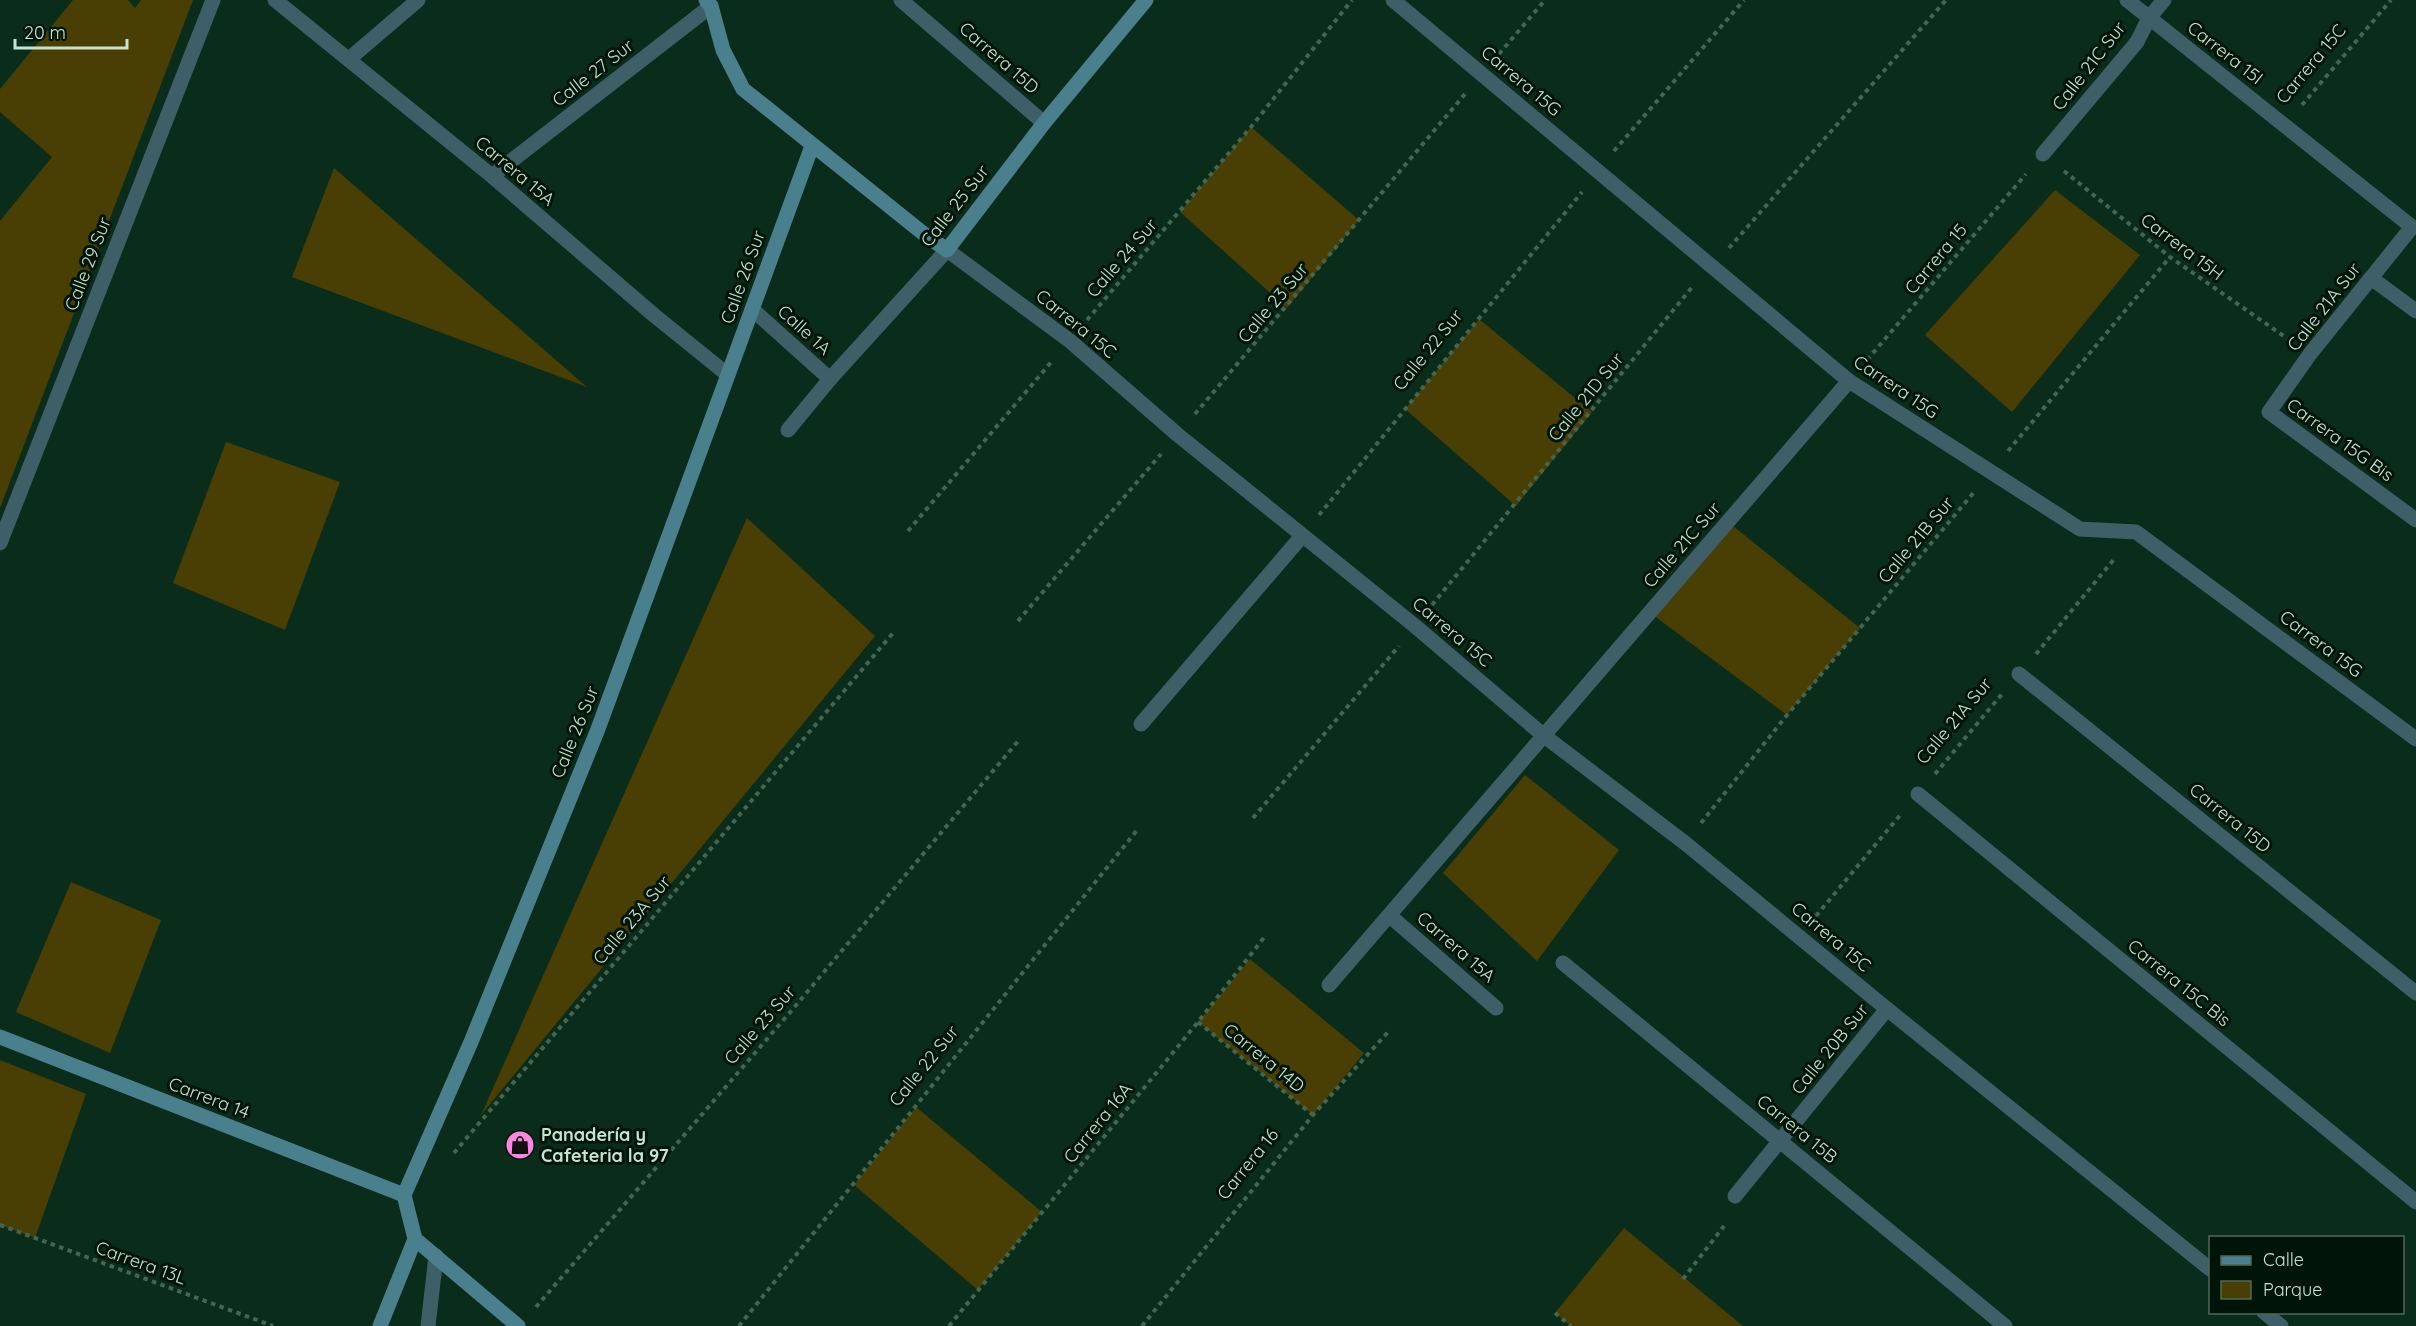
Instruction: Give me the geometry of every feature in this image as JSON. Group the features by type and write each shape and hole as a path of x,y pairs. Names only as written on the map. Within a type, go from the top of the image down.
{"street":[{"name":"Calle 29 Sur","path":"0,543 213,0"},
{"name":"Carrera 15A","path":"275,0 492,176 728,375"},
{"path":"349,59 418,0"},
{"name":"Carrera 15D","path":"901,0 1044,123"},
{"name":"Carrera 15G","path":"1393,0 1849,381 2080,529 2136,532 2416,739"},
{"name":"Carrera 15I","path":"2127,0 2412,227"},
{"name":"Calle 21C Sur","path":"2043,154 2137,42 2149,18 2164,0"},
{"name":"Carrera 15C","path":"712,2 723,50 743,89 812,146 947,250 1070,340 1178,435 1415,626 1543,735 1685,843 1800,935 1887,1009 2209,1267"},
{"name":"Calle 27 Sur","path":"492,176 712,2"},
{"name":"Calle 25 Sur","path":"788,430 830,379 947,250 1139,3"},
{"name":"Calle 26 Sur","path":"404,1195 471,1042 598,729 812,146"},
{"name":"Calle 21A Sur","path":"2269,412 2310,354 2412,227"},
{"path":"2371,278 2416,311"},
{"name":"Calle 1A","path":"752,309 830,379"},
{"name":"Calle 21C Sur","path":"1543,735 1849,381"},
{"name":"Carrera 15G Bis","path":"2269,412 2416,520"},
{"path":"1141,724 1302,536"},
{"name":"Carrera 15D","path":"2019,674 2416,993"},
{"path":"1329,985 1543,735"},
{"name":"Carrera 15C Bis","path":"1918,794 2416,1202"},
{"name":"Carrera 15A","path":"1390,916 1496,1008"},
{"name":"Carrera 15B","path":"1563,963 2005,1326"},
{"name":"Calle 20B Sur","path":"1735,1196 1887,1009"},
{"name":"Carrera 14","path":"0,1037 404,1195"},
{"path":"381,1326 415,1239 404,1195"},
{"path":"415,1239 518,1326"},
{"path":"428,1326 435,1256"}],"path":[{"name":"Calle 24 Sur","path":"908,531 1251,127 1352,0"},
{"name":"Calle 23 Sur","path":"1018,621 1287,308 1545,0"},
{"name":"Calle 22 Sur","path":"1302,536 1599,171 1744,0"},
{"name":"Calle 21D Sur","path":"1253,818 1415,626 1710,267 1946,0"},
{"name":"Carrera 15C","path":"2285,125 2391,0"},
{"name":"Carrera 15H","path":"2043,154 2170,257 2310,354"},
{"name":"Carrera 15","path":"1849,381 2043,154"},
{"name":"Calle 21B Sur","path":"1685,843 1787,715 2170,257"},
{"name":"Calle 21A Sur","path":"1800,935 2136,532"},
{"name":"Calle 23A Sur","path":"450,1158 893,633"},
{"name":"Calle 23 Sur","path":"535,1308 792,1010 1019,740"},
{"name":"Calle 22 Sur","path":"739,1326 1138,829"},
{"name":"Carrera 16A","path":"949,1326 1198,1022 1266,935"},
{"name":"Carrera 14D","path":"1198,1022 1313,1115"},
{"name":"Carrera 16","path":"1142,1326 1313,1115 1389,1031"},
{"name":"Carrera 13L","path":"0,1225 273,1326"},
{"path":"1683,1279 1724,1226"},
{"path":"1556,1313 1571,1326"}],"green space":[{"path":"73,0 128,0 135,8 141,0 193,0 0,508 0,221 52,157 0,112 0,89"},
{"path":"1251,127 1359,220 1287,308 1180,212"},
{"path":"334,168 587,387 292,277"},
{"path":"2055,190 2140,255 2012,412 1925,335"},
{"path":"1479,319 1592,412 1516,506 1405,409"},
{"path":"226,442 340,482 285,630 173,583"},
{"path":"747,518 875,636 481,1115"},
{"path":"1728,522 1860,628 1787,715 1649,612"},
{"path":"1525,775 1619,850 1537,961 1443,873"},
{"path":"71,882 161,920 110,1053 16,1012"},
{"path":"1250,959 1364,1053 1313,1115 1198,1022"},
{"path":"0,1060 86,1094 35,1238 0,1225"},
{"path":"916,1107 1042,1212 978,1290 854,1185"},
{"path":"1624,1228 1743,1326 1571,1326 1555,1313"}],"place":[{"name":"Panadería y Cafeteria la 97","path":"520,1145"}]}
